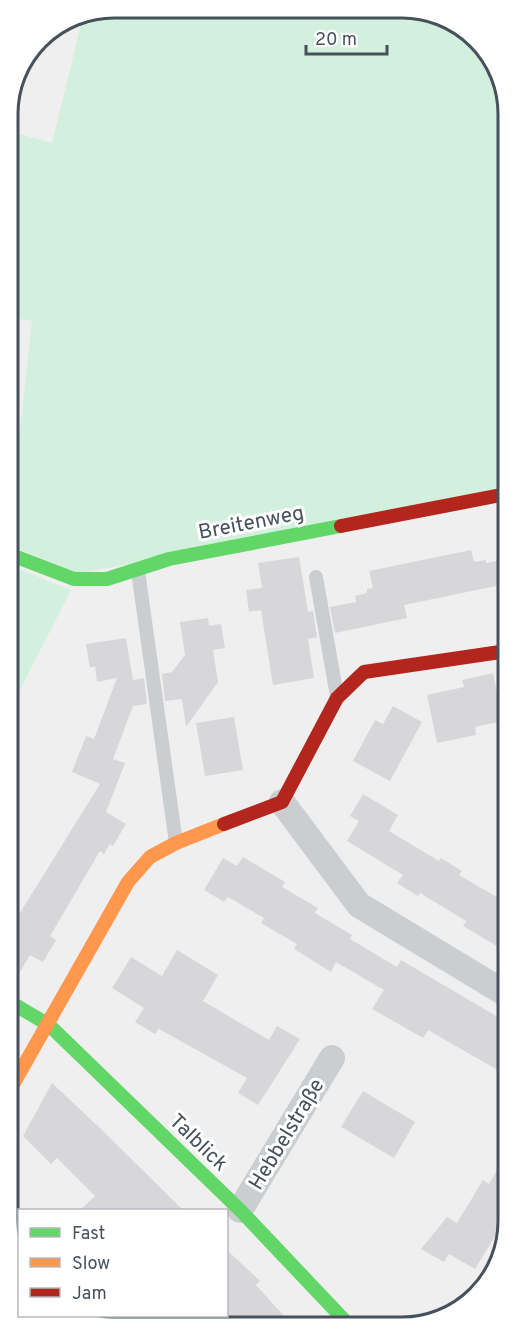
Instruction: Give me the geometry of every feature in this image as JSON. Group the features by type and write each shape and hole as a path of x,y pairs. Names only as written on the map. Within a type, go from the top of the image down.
{"street":[{"name":"Breitenweg","path":"18,557 74,579 107,579 170,559 498,496"},
{"path":"18,1076 128,882 150,857 176,843 282,802 337,698 364,672 498,652"},
{"path":"282,802 359,905 498,989"},
{"name":"Talblick","path":"18,1007 49,1025 240,1210 341,1317"},
{"name":"Hebbelstraße","path":"240,1210 332,1058"}],"lane":[{"path":"138,571 176,843"},
{"path":"316,577 337,698"}],"green space":[{"path":"114,18 402,18 433,23 455,34 474,51 485,66 491,77 497,101 498,490 78,574 18,549 18,447 32,321 18,319 18,134 52,143 81,24 95,20"},
{"path":"18,569 71,590 18,693"}],"building":[{"path":"471,550 474,562 498,561 498,586 404,605 407,618 335,633 330,607 356,602 355,596 367,593 367,589 373,588 369,571"},
{"path":"299,557 308,612 313,611 317,637 308,639 314,678 273,685 261,610 249,612 246,590 262,588 258,563"},
{"path":"208,618 209,626 221,624 225,648 213,650 218,682 186,727 182,699 165,701 162,674 172,672 185,655 180,622"},
{"path":"126,638 133,680 144,678 147,704 133,706 113,759 125,763 106,812 126,824 113,846 110,844 104,854 100,851 50,936 56,940 43,962 30,955 18,975 18,916 100,784 72,772 86,736 94,739 117,678 97,682 95,666 90,668 86,644"},
{"path":"493,673 498,697 498,722 475,727 476,735 437,743 427,695 464,687 462,680"},
{"path":"393,706 422,722 390,781 353,761 375,720 383,724"},
{"path":"234,717 243,770 205,776 196,723"},
{"path":"363,794 398,815 389,831 439,861 441,858 462,871 459,875 498,898 498,947 463,926 466,921 420,893 418,896 397,883 403,875 347,841 359,821 350,816"},
{"path":"243,857 285,882 282,887 318,908 315,913 352,935 350,939 397,967 401,960 498,1017 498,1070 428,1030 423,1038 372,1009 384,990 336,962 331,972 294,949 297,944 261,923 264,918 228,897 224,902 204,890 223,858 237,866"},
{"path":"177,950 218,975 203,1001 269,1040 277,1026 300,1039 258,1105 238,1093 247,1078 159,1029 155,1034 135,1022 144,1008 112,988 131,957 162,976"},
{"path":"52,1083 182,1209 81,1209 95,1196 57,1158 51,1164 23,1136"},
{"path":"363,1091 415,1122 394,1158 341,1127"},
{"path":"498,1168 497,1233 475,1269 449,1254 444,1262 421,1249 447,1217 457,1223 483,1180 489,1184"},
{"path":"228,1251 260,1281 256,1285 285,1317 228,1317"}],"traffic: fast":[{"path":"18,557 74,579 107,579 169,559 341,526"},
{"path":"18,1007 49,1025 240,1210 341,1317"}],"traffic: slow":[{"path":"18,1076 128,882 150,857 176,843 224,824"}],"traffic: jam":[{"path":"341,526 498,496"},
{"path":"224,824 282,802 337,698 364,672 498,652"}]}
